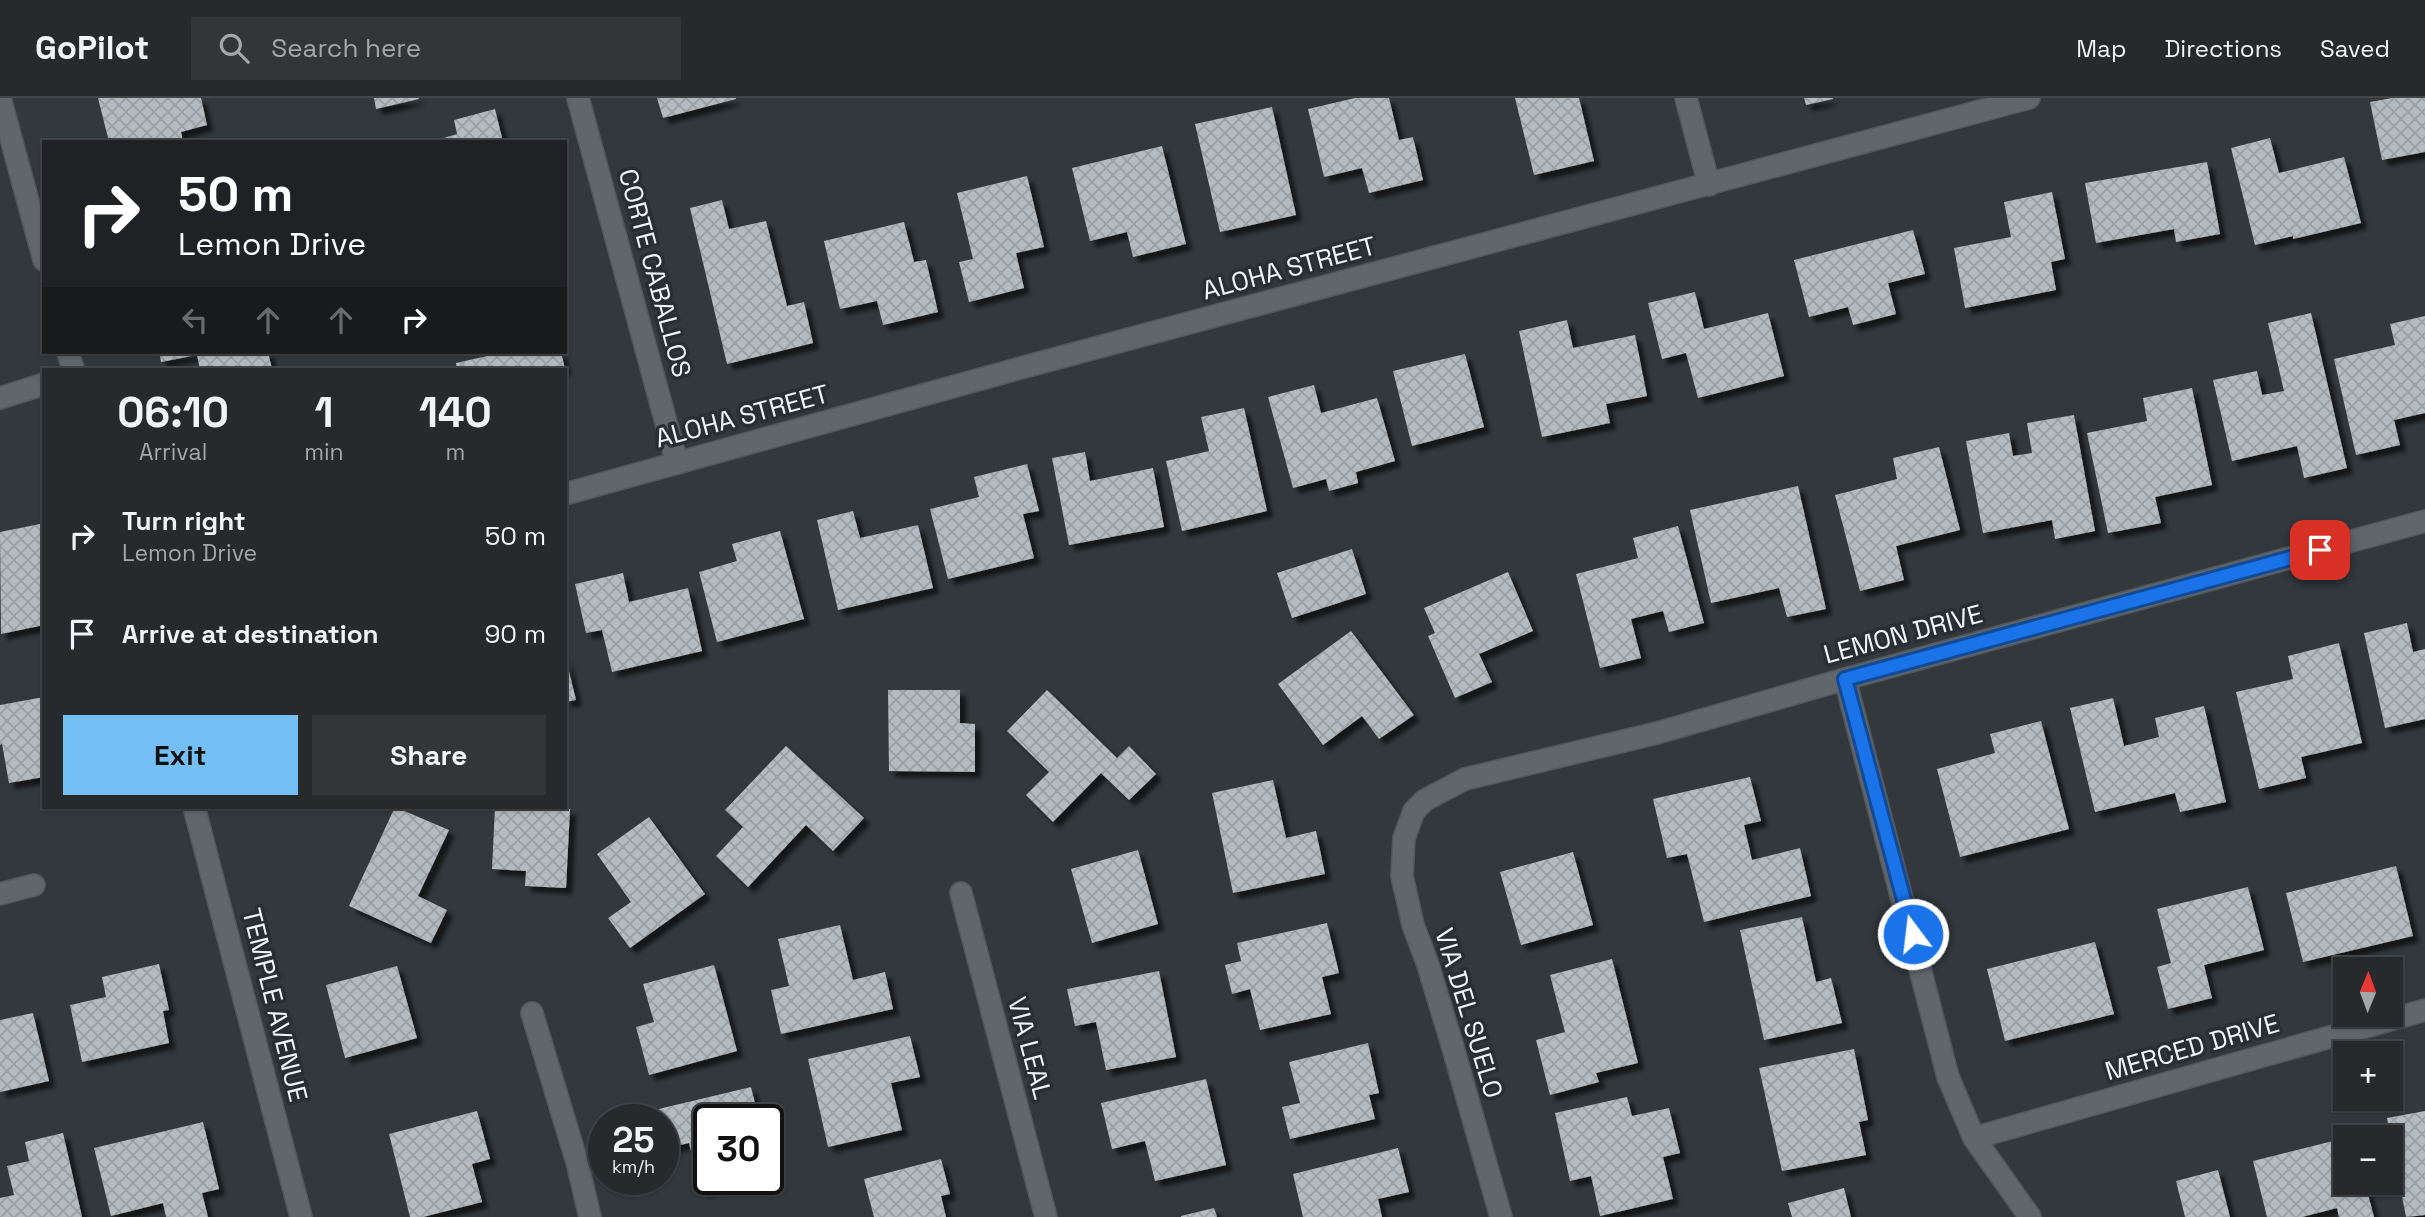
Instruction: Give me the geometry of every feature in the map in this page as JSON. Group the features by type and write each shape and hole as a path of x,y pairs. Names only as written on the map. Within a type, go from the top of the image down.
{"street":[{"path":"0,98 42,253"},
{"name":"CORTE CABALLOS","path":"578,98 677,463"},
{"path":"1686,98 1709,185"},
{"name":"ALOHA STREET","path":"567,493 1030,366 2029,98"},
{"path":"0,398 42,385"},
{"name":"LEMON DRIVE","path":"1409,822 1414,811 1425,800 1465,779 1657,733 2425,521"},
{"path":"1845,679 1948,1077 1974,1138 2030,1217"},
{"name":"TEMPLE AVENUE","path":"195,809 301,1217"},
{"name":"VIA DEL SUELO","path":"1409,822 1404,838 1402,876 1413,925 1427,962 1502,1217"},
{"path":"0,894 34,885"},
{"name":"VIA LEAL","path":"961,893 1046,1217"},
{"name":"MERCED DRIVE","path":"1974,1138 2425,1010"},
{"path":"532,1013 577,1162 590,1217"}],"building":[{"path":"98,98 201,98 207,125 181,132 183,140 108,140"},
{"path":"374,98 419,98 419,99 376,109"},
{"path":"657,98 736,98 736,99 663,118"},
{"path":"1355,98 1389,98 1399,140 1413,137 1423,180 1369,193 1362,168 1324,177 1308,109"},
{"path":"1515,98 1579,98 1594,161 1534,175"},
{"path":"1804,98 1833,98 1833,99 1806,105"},
{"path":"2392,98 2425,98 2425,152 2382,160 2370,102"},
{"path":"1272,107 1296,215 1220,232 1195,124"},
{"path":"495,109 503,140 437,140 457,134 454,120"},
{"path":"2270,138 2279,173 2344,157 2361,223 2255,245 2231,148"},
{"path":"1162,146 1186,244 1133,257 1127,232 1090,241 1072,168"},
{"path":"2207,162 2220,234 2176,242 2174,229 2096,243 2085,183"},
{"path":"1027,176 1044,247 1016,253 1024,288 969,302 959,262 973,259 957,193"},
{"path":"2052,192 2065,259 2051,262 2056,290 1965,308 1954,248 2011,237 2004,202"},
{"path":"722,200 729,229 766,221 787,306 804,302 813,343 727,364 690,208"},
{"path":"904,222 914,262 926,260 938,312 883,325 877,301 840,309 824,241"},
{"path":"1913,230 1925,274 1888,283 1896,314 1853,325 1848,307 1809,317 1794,260"},
{"path":"1695,292 1704,329 1768,313 1784,376 1698,398 1686,353 1662,359 1648,303"},
{"path":"2311,313 2347,468 2304,478 2297,446 2232,461 2213,380 2257,371 2262,395 2284,391 2268,323"},
{"path":"2425,316 2425,413 2394,420 2400,445 2356,455 2334,359 2395,345 2390,324"},
{"path":"1567,320 1573,348 1635,335 1647,396 1606,404 1610,423 1542,437 1519,331"},
{"path":"159,354 268,354 272,368 200,368 197,355 161,362"},
{"path":"496,354 561,354 565,368 457,368 456,363"},
{"path":"1465,354 1484,427 1412,446 1393,371"},
{"path":"1314,385 1321,413 1377,398 1395,461 1356,472 1358,483 1329,491 1326,479 1293,488 1268,397"},
{"path":"2192,388 2212,485 2155,497 2161,523 2108,533 2087,433 2147,421 2143,398"},
{"path":"1244,408 1267,511 1182,531 1166,461 1209,451 1201,417"},
{"path":"2074,415 2095,531 2055,539 2052,520 1983,533 1966,441 2009,433 2013,456 2032,453 2027,423"},
{"path":"1939,447 1960,530 1896,546 1904,580 1860,591 1835,495 1897,479 1893,458"},
{"path":"1085,452 1090,481 1153,468 1164,527 1069,545 1052,458"},
{"path":"1027,464 1039,511 1023,514 1034,558 948,579 930,509 979,497 974,477"},
{"path":"1798,486 1826,609 1787,617 1779,588 1711,603 1690,510"},
{"path":"853,511 860,538 918,525 933,588 838,610 817,520"},
{"path":"40,524 42,625 1,634 0,532"},
{"path":"1678,526 1704,623 1669,632 1663,611 1631,619 1641,658 1600,668 1576,574 1638,558 1633,538"},
{"path":"780,531 804,619 717,642 699,572 737,561 732,544"},
{"path":"1352,549 1366,594 1292,618 1277,573"},
{"path":"1508,572 1533,631 1479,654 1492,682 1455,698 1428,636 1435,633 1424,608"},
{"path":"623,573 629,602 688,588 702,651 612,672 602,630 586,633 575,584"},
{"path":"2407,623 2413,652 2425,649 2425,719 2385,728 2364,633"},
{"path":"1351,631 1414,715 1379,739 1362,716 1323,745 1278,684"},
{"path":"2339,643 2362,743 2301,757 2306,778 2259,789 2236,692 2293,679 2288,656"},
{"path":"567,663 576,700 567,702"},
{"path":"888,690 960,690 960,723 975,724 975,772 889,771"},
{"path":"1047,690 1117,758 1129,746 1156,774 1129,800 1101,773 1053,822 1026,795 1049,772 1007,731"},
{"path":"42,697 42,777 9,783 2,744 0,745 0,705"},
{"path":"2113,698 2124,746 2159,737 2155,718 2204,706 2226,802 2180,812 2175,793 2095,812 2070,708"},
{"path":"2041,721 2069,829 1960,857 1937,769 1995,753 1990,734"},
{"path":"786,746 864,818 833,851 806,825 748,887 716,856 743,827 725,810"},
{"path":"1750,777 1761,821 1744,825 1752,860 1800,848 1811,896 1704,922 1687,854 1667,858 1653,799"},
{"path":"1273,780 1286,838 1316,831 1325,874 1233,893 1212,793"},
{"path":"394,809 449,830 418,896 447,910 431,943 349,906"},
{"path":"495,809 570,809 566,888 525,886 526,871 492,869"},
{"path":"649,817 705,894 630,948 608,918 631,902 597,854"},
{"path":"1138,850 1158,924 1092,943 1071,869"},
{"path":"1573,852 1593,925 1521,945 1500,872"},
{"path":"2396,866 2413,936 2303,962 2286,893"},
{"path":"2248,887 2264,950 2204,965 2212,998 2168,1009 2157,967 2171,963 2157,909"},
{"path":"1802,917 1816,982 1831,978 1842,1023 1764,1040 1740,930"},
{"path":"1327,923 1339,973 1322,977 1331,1014 1260,1030 1250,989 1232,994 1225,965 1241,961 1237,943"},
{"path":"840,925 853,980 885,972 893,1009 781,1034 771,990 789,986 778,939"},
{"path":"2095,942 2114,1014 2005,1041 1987,969"},
{"path":"1612,959 1638,1063 1596,1073 1599,1082 1550,1095 1536,1040 1565,1032 1550,975"},
{"path":"159,964 169,1010 163,1011 169,1043 82,1062 70,1005 106,997 102,977"},
{"path":"714,965 737,1051 649,1075 636,1027 654,1022 643,984"},
{"path":"397,966 417,1038 345,1058 326,985"},
{"path":"1159,971 1176,1057 1106,1070 1096,1022 1075,1026 1067,989"},
{"path":"33,1013 49,1081 0,1092 0,1020"},
{"path":"910,1036 920,1077 891,1083 902,1130 828,1147 808,1059"},
{"path":"1368,1043 1379,1093 1369,1095 1375,1119 1290,1139 1282,1107 1300,1103 1289,1062"},
{"path":"1854,1049 1868,1120 1859,1122 1866,1155 1782,1171 1759,1068"},
{"path":"1206,1079 1226,1165 1155,1181 1145,1141 1112,1149 1101,1103"},
{"path":"751,1087 755,1104 693,1104 693,1159 689,1143 679,1145 679,1104"},
{"path":"1627,1097 1632,1116 1669,1108 1680,1153 1663,1157 1673,1199 1600,1216 1591,1176 1570,1181 1555,1113"},
{"path":"477,1111 490,1159 472,1164 482,1202 423,1217 410,1217 389,1134"},
{"path":"2425,1111 2425,1215 2406,1217 2402,1195 2403,1125 2388,1125 2387,1118"},
{"path":"203,1122 219,1189 202,1193 208,1217 166,1217 163,1203 111,1216 94,1148"},
{"path":"63,1133 82,1217 0,1217 0,1198 14,1195 7,1166 29,1161 25,1142"},
{"path":"2333,1141 2333,1195 2368,1195 2374,1217 2339,1217 2337,1208 2302,1217 2267,1217 2253,1161"},
{"path":"1398,1148 1409,1192 1378,1199 1382,1217 1303,1217 1293,1174"},
{"path":"941,1159 950,1194 941,1196 946,1217 874,1217 864,1179"},
{"path":"2218,1170 2230,1217 2185,1217 2176,1181"},
{"path":"1844,1188 1851,1217 1792,1217 1788,1203"},
{"path":"1214,1208 1217,1217 1181,1217 1181,1216"}],"route":[{"path":"1913,934 1845,679 2320,550"}]}
